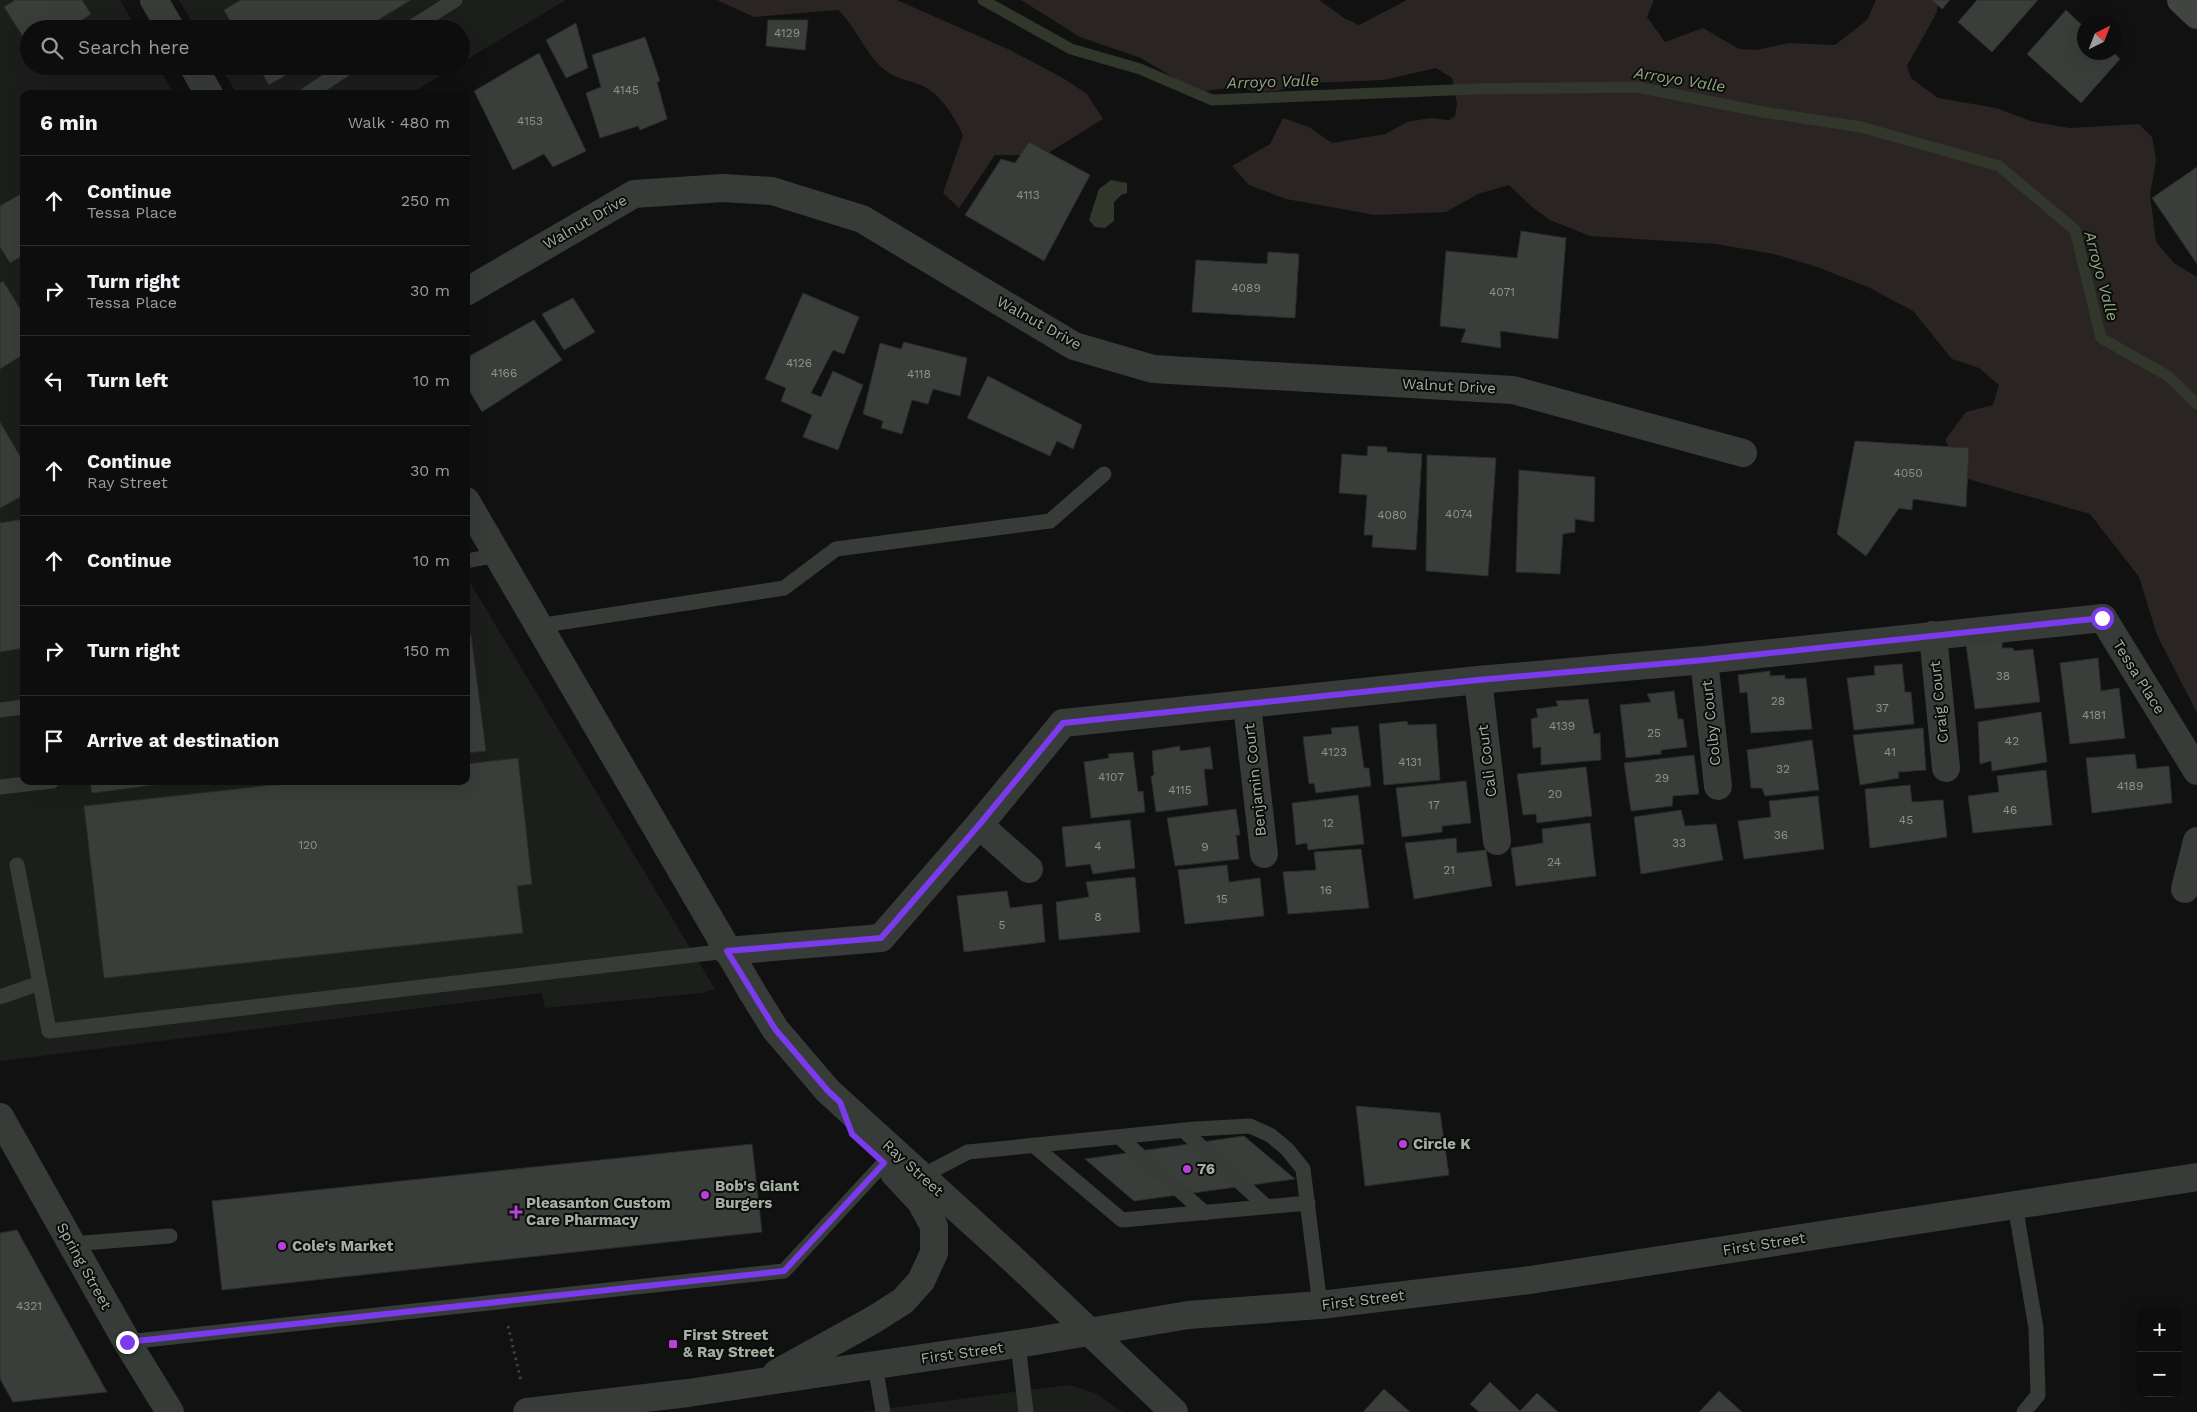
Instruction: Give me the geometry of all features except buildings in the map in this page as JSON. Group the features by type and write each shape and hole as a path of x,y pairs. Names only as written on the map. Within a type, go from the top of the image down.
{"main road":[{"path":"2180,0 2197,15"}],"street":[{"path":"154,0 166,20"},
{"path":"198,75 207,90"},
{"name":"Walnut Drive","path":"470,290 634,194 723,188 772,191 862,219 1074,346 1153,369 1513,390 1743,454"},
{"name":"Ray Street","path":"470,508 727,951 775,1029 828,1091 922,1176 1174,1412"},
{"name":"Tessa Place","path":"727,951 881,938 979,825 1063,723 1478,680 1704,660 2102,618 2197,771"},
{"name":"Craig Court","path":"1933,635 1946,768"},
{"name":"Colby Court","path":"1704,660 1718,786"},
{"name":"Cali Court","path":"1478,680 1497,841"},
{"name":"Benjamin Court","path":"1247,705 1264,854"},
{"path":"979,825 1029,869"},
{"path":"2185,889 2197,841"},
{"path":"763,1382 903,1301 921,1282 934,1254 934,1226 921,1202 884,1163 852,1134 840,1102"},
{"name":"Spring Street","path":"1,1122 127,1342 170,1412"},
{"name":"First Street","path":"528,1412 763,1382 1090,1333 1188,1314 1320,1305 1530,1280 2197,1177"}],"lane":[{"path":"423,20 455,0"},
{"path":"313,90 336,75"},
{"path":"538,626 784,588 836,549 1050,521 1104,474"},
{"path":"470,561 498,555"},
{"path":"0,710 20,708"},
{"path":"0,787 20,785"},
{"path":"17,865 49,1031 727,951"},
{"path":"0,997 40,983"},
{"path":"922,1176 968,1152 1119,1136 1250,1126 1270,1136 1287,1149 1303,1169 1320,1305"},
{"path":"1184,1131 1267,1207"},
{"path":"1119,1136 1205,1212"},
{"path":"1033,1145 1122,1220 1308,1203"},
{"path":"127,1342 784,1271 884,1163"},
{"path":"2015,1205 2036,1328 2038,1395 2024,1412"},
{"path":"72,1244 170,1236"},
{"path":"1018,1344 1026,1412"},
{"path":"875,1365 883,1412"}],"path":[{"path":"510,1336 516,1357"}],"shaded area":[{"path":"0,0 120,0 132,20 20,20 20,75 163,75 172,90 20,90 20,785 470,785 470,583 715,989 702,993 545,1008 542,993 0,1061"},
{"path":"179,0 566,0 470,58 470,20 191,20"},
{"path":"717,0 897,0 1010,50 1063,78 1087,94 1103,119 1040,158 1024,155 995,155 959,208 943,193 963,135 952,115 931,91 921,85 889,73 881,66 838,10 754,17"},
{"path":"1021,0 1319,0 1344,18 1359,25 1407,0 1654,0 1647,17 1665,42 1703,28 1739,49 1756,50 1789,43 1835,45 1867,20 1876,0 1938,0 1937,12 1907,66 1911,78 1938,98 1996,108 2034,122 2070,128 2139,124 2152,137 2156,160 2150,195 2156,242 2174,263 2197,277 2197,713 2157,635 2139,577 2090,514 1968,479 1945,440 1966,412 1993,405 1999,385 1979,368 1952,359 1913,311 1868,287 1817,267 1774,254 1716,244 1590,236 1550,220 1532,207 1509,185 1478,194 1446,212 1375,215 1286,199 1249,185 1232,166 1270,144 1283,118 1309,127 1332,143 1385,134 1407,122 1430,118 1449,120 1455,116 1457,104 1452,78 1436,68 1384,80 1310,83 1277,91 1259,92 1237,87 1205,91 1178,80 1141,58 1080,37"},
{"path":"225,75 441,75 417,90 235,90"},
{"path":"1111,180 1127,183 1127,193 1121,195 1114,202 1114,221 1105,228 1095,227 1089,220 1099,189"},
{"path":"1069,1385 1095,1393 1123,1412 860,1412"}],"waterway":[{"name":"Arroyo Valle","path":"983,0 1071,49 1140,69 1212,100 1475,89 1637,87 1763,112 1861,127 1999,166 2075,230 2101,338 2168,376 2197,404"}],"place":[{"name":"Circle K","path":"1403,1144"},
{"name":"76","path":"1187,1169"},
{"name":"Bob's Giant Burgers","path":"705,1195"},
{"name":"Pleasanton Custom Care Pharmacy","path":"516,1212"},
{"name":"Cole's Market","path":"282,1246"},
{"name":"First Street & Ray Street","path":"673,1344"}],"route":[{"path":"127,1342 784,1271 884,1163 852,1134 840,1102 828,1091 775,1029 727,951 881,938 979,825 1063,723 1478,680 1704,660 2102,618"}]}
